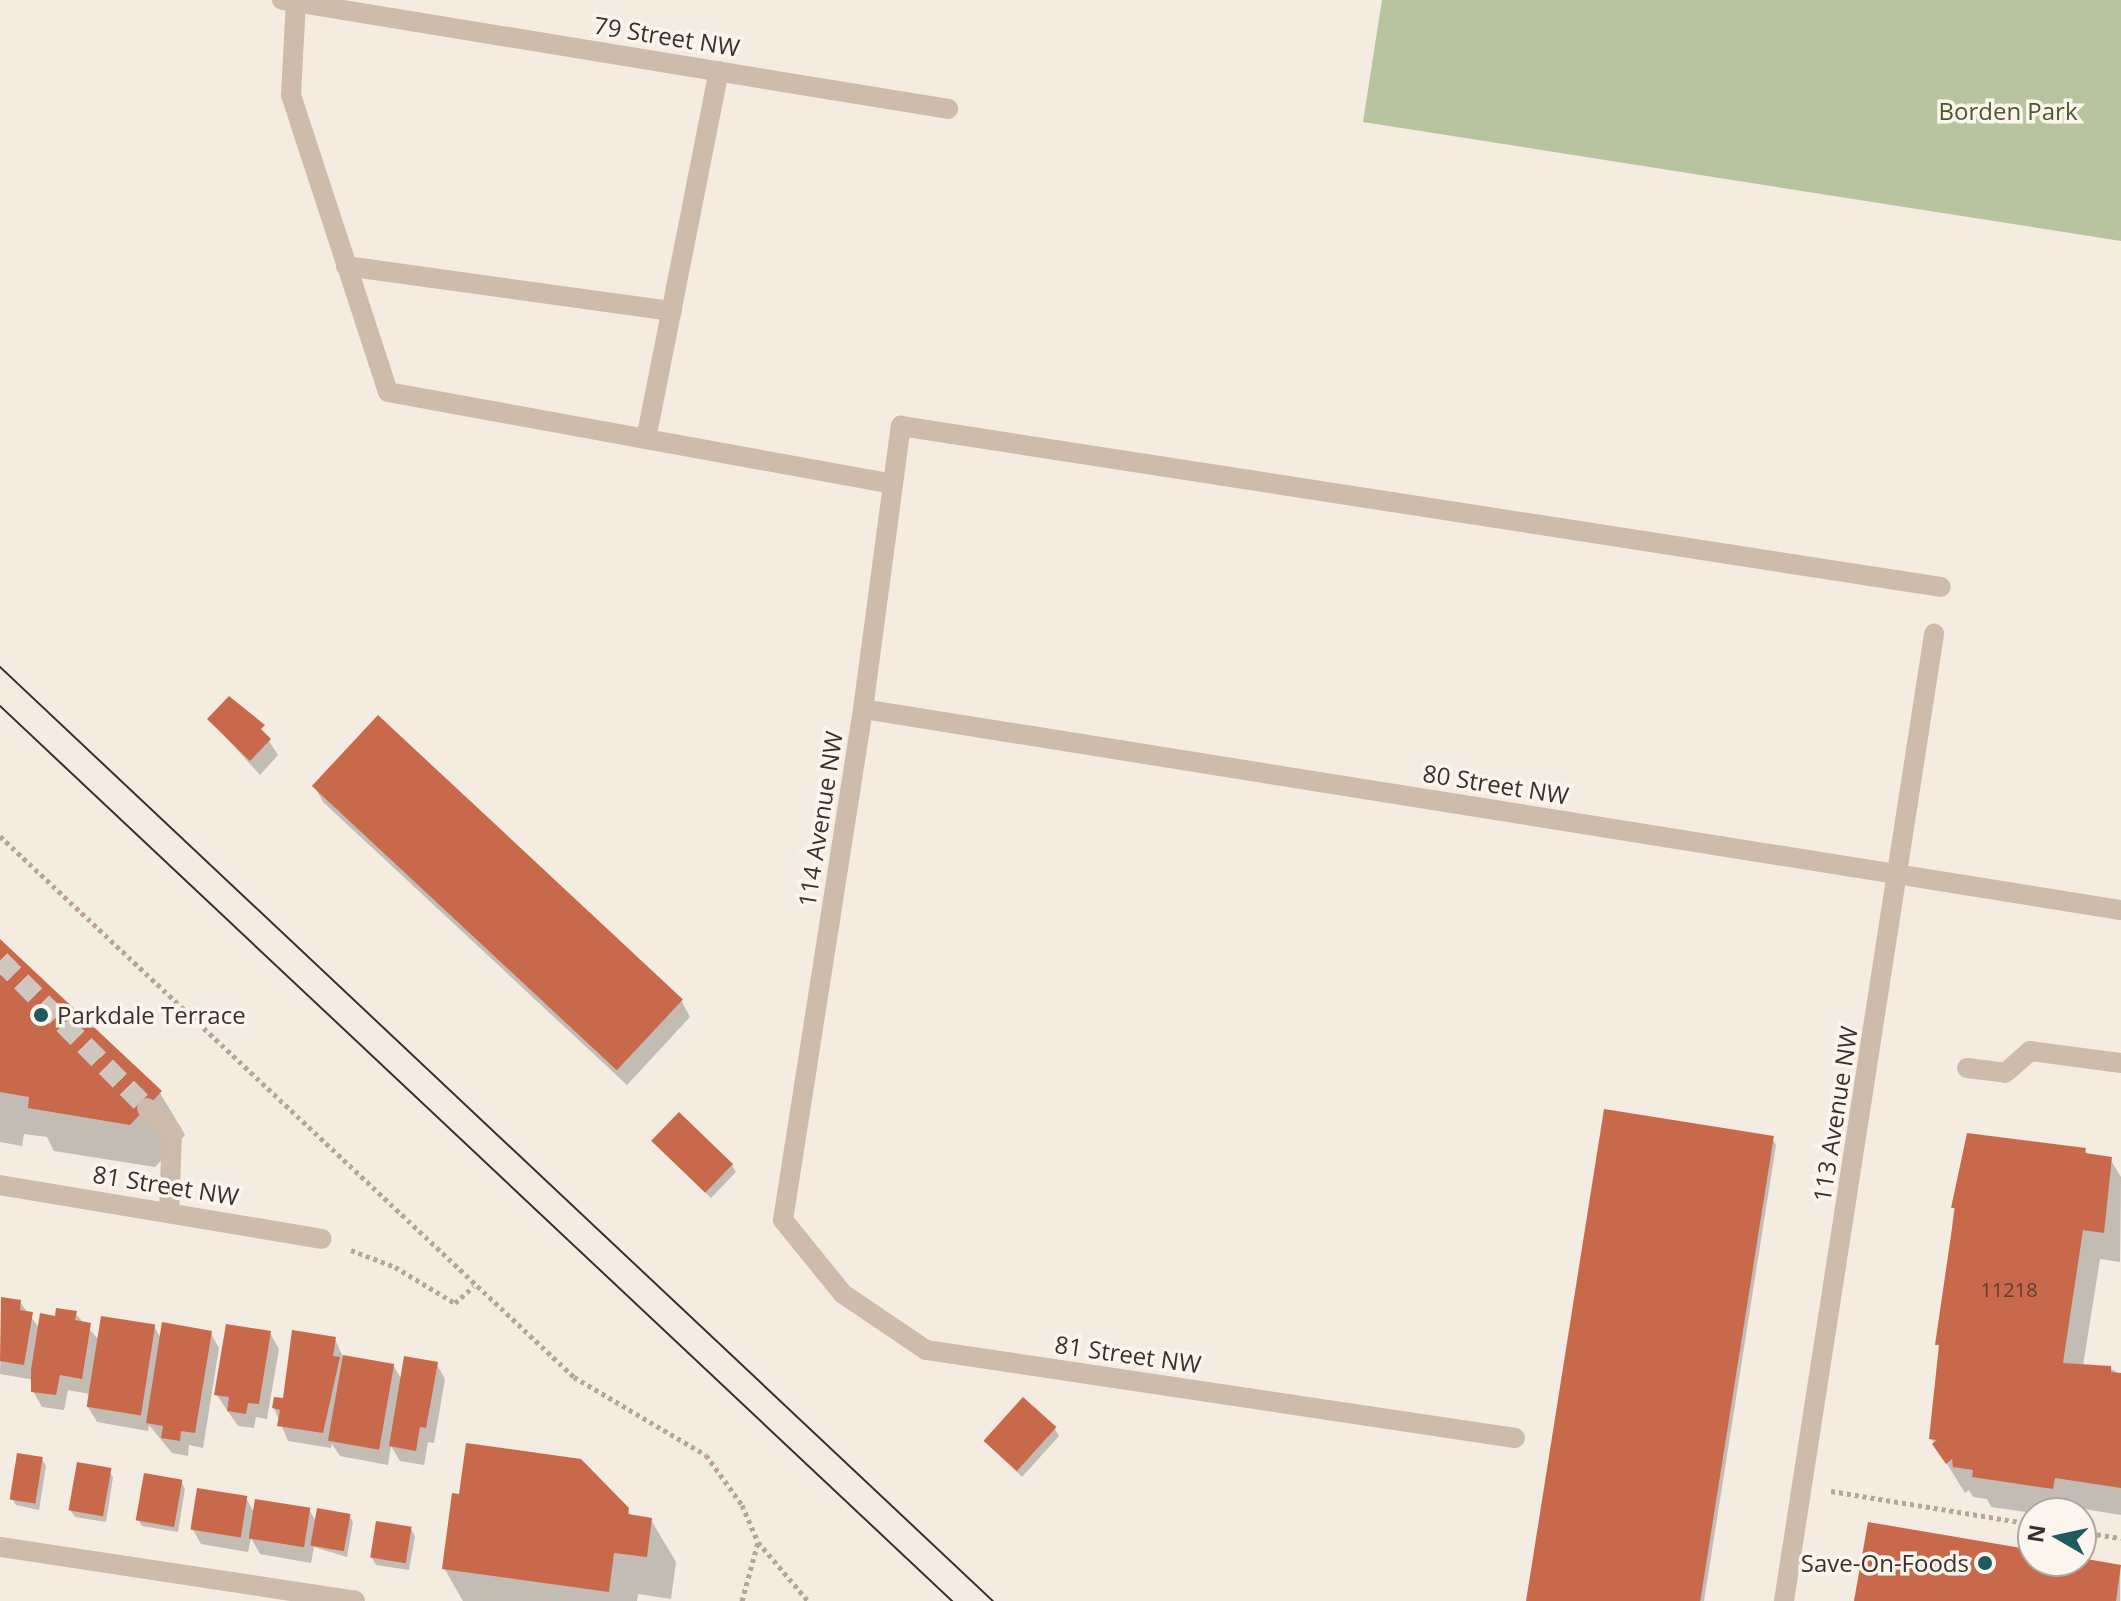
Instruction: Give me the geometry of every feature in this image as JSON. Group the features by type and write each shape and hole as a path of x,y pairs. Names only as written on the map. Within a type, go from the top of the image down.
{"street":[{"name":"79 Street NW","path":"291,1 948,109"},
{"path":"291,1 291,95 388,392 893,484"},
{"path":"646,439 719,71"},
{"path":"346,266 672,311"},
{"name":"114 Avenue NW","path":"783,1220 863,709 901,426 1941,587"},
{"name":"113 Avenue NW","path":"1784,1601 1900,875 1934,634"},
{"name":"80 Street NW","path":"863,709 2121,910"},
{"path":"1967,1068 2005,1073 2030,1051 2121,1063"},
{"path":"147,1108 172,1132 169,1212"},
{"name":"81 Street NW","path":"0,1185 322,1239"},
{"name":"81 Street NW","path":"783,1220 843,1294 926,1350 1515,1438"},
{"path":"0,1547 355,1601"}],"path":[{"path":"0,836 574,1377 706,1455 742,1505 758,1542 808,1601"},
{"path":"322,1239 395,1267 455,1303 474,1286"},
{"path":"1802,1486 2017,1521"},
{"path":"2097,1534 2121,1538"},
{"path":"742,1601 758,1542"}],"green space":[{"name":"Borden Park","path":"1382,0 2121,0 2121,241 1363,122"}],"building":[{"path":"229,696 265,725 261,729 271,739 250,761 207,719"},
{"path":"378,715 683,999 617,1070 312,786"},
{"name":"Parkdale Terrace","path":"0,939 162,1091 130,1125 28,1108 29,1097 0,1092"},
{"path":"1604,1109 1774,1136 1700,1601 1526,1601"},
{"path":"679,1112 733,1164 705,1193 651,1141"},
{"path":"1967,1133 2086,1148 2085,1153 2112,1157 2104,1233 2083,1230 2063,1363 2111,1366 2111,1372 2121,1373 2121,1488 2055,1478 2053,1489 1972,1477 1973,1470 1953,1467 1952,1459 1946,1464 1932,1444 1937,1440 1929,1439 1939,1345 1935,1345 1955,1208 1951,1208"},
{"path":"1,1297 21,1300 20,1310 33,1312 24,1365 0,1361"},
{"path":"56,1308 77,1311 75,1320 91,1323 82,1379 60,1375 56,1395 31,1392 31,1370 40,1313 55,1316"},
{"path":"101,1316 155,1325 141,1415 87,1407"},
{"path":"162,1322 212,1331 195,1433 181,1431 180,1441 161,1438 163,1426 146,1423"},
{"path":"226,1324 271,1331 259,1404 248,1403 246,1414 227,1411 229,1397 214,1395"},
{"path":"292,1330 336,1337 333,1356 340,1357 323,1433 277,1426 280,1410 272,1408 274,1397 283,1398"},
{"path":"343,1355 394,1364 379,1450 328,1441"},
{"path":"404,1356 438,1362 426,1428 420,1427 416,1451 389,1446"},
{"path":"1023,1397 1056,1427 1017,1471 984,1441"},
{"path":"466,1443 581,1459 629,1508 628,1514 652,1518 647,1557 614,1553 609,1592 442,1569 452,1493 459,1494"},
{"path":"17,1453 43,1457 35,1503 10,1499"},
{"path":"77,1462 111,1468 103,1516 68,1510"},
{"path":"144,1473 182,1480 174,1527 136,1520"},
{"path":"197,1488 247,1496 241,1537 190,1529"},
{"path":"255,1499 310,1508 304,1547 249,1539"},
{"path":"317,1508 350,1514 344,1551 310,1545"},
{"path":"376,1521 412,1527 406,1563 370,1558"},
{"name":"Save-On-Foods","path":"1868,1522 2017,1547 2017,1577 2097,1577 2097,1561 2121,1565 2116,1601 1854,1601"}],"tunnel":[{"path":"0,960 147,1108"}],"tram line":[{"path":"0,667 993,1601"},
{"path":"0,706 952,1601"}],"place":[{"name":"Parkdale Terrace","path":"41,1015"},
{"name":"Save-On-Foods","path":"1985,1563"}]}
